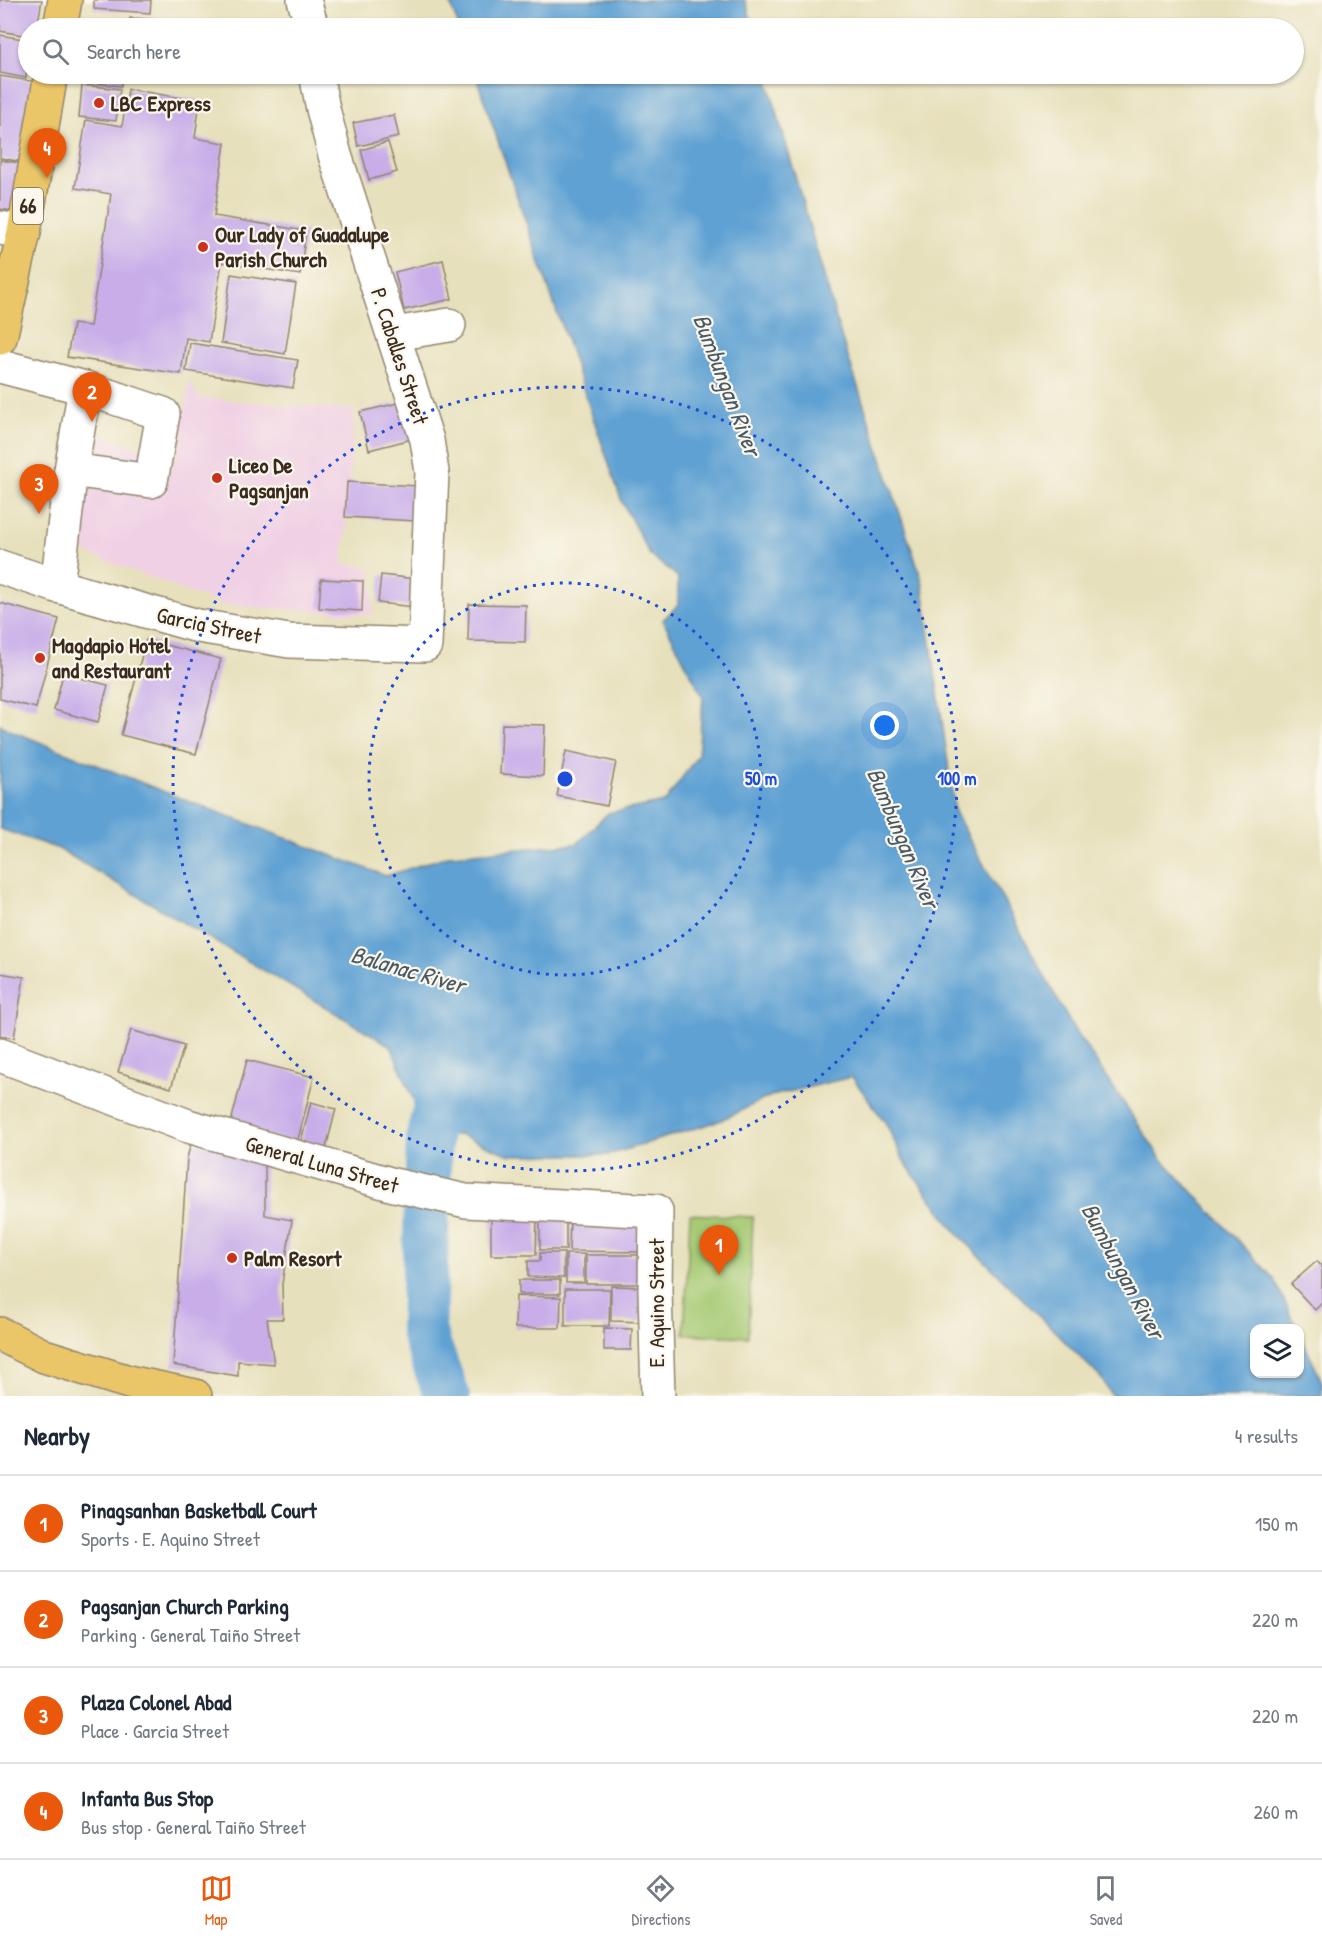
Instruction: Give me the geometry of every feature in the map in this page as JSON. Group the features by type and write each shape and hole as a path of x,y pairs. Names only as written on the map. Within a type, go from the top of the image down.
{"main road":[{"path":"62,18 65,0"},
{"name":"66","path":"0,338 12,230 48,84"},
{"path":"0,1334 44,1356 132,1383 195,1396"}],"street":[{"path":"304,0 309,18"},
{"name":"P. Caballes Street","path":"318,84 335,155 427,440 432,472 425,645"},
{"path":"394,334 449,325"},
{"path":"0,366 85,388 163,414 151,481 71,470"},
{"path":"57,586 71,470 85,388"},
{"name":"Garcia Street","path":"0,567 57,586 198,626 289,641 425,645"},
{"name":"General Luna Street","path":"0,1055 188,1126 394,1185 466,1202 656,1211"},
{"name":"E. Aquino Street","path":"656,1211 655,1290 658,1396"}],"shaded area":[{"name":"Liceo De Pagsanjan","path":"189,380 199,398 355,410 343,564 371,568 373,615 223,605 73,548 90,433 178,459"}],"green space":[{"path":"690,1214 753,1217 748,1337 684,1334"}],"water":[{"path":"449,0 745,0 751,18 455,18"},
{"path":"478,84 769,84 842,339 922,580 955,812 1072,1026 1160,1157 1274,1279 1295,1324 1250,1324 1250,1378 1304,1378 1304,1343 1322,1382 1322,1396 1112,1396 1101,1378 955,1231 905,1163 885,1122 852,1077 771,1096 719,1121 608,1155 510,1155 460,1135 429,1137 391,1046 59,849 0,829 0,724 7,729 175,796 386,876 451,855 577,844 608,813 665,802 698,755 703,697 663,620 678,605 678,577 650,555 622,502"}],"building":[{"path":"0,0 42,0 39,18 18,18 18,34 0,31"},
{"path":"94,0 151,0 150,13 94,9"},
{"path":"0,35 18,38 18,76 0,73"},
{"path":"0,76 18,79 18,84 37,84 23,162 0,158"},
{"name":"LBC Express","path":"82,85 120,89 116,121 79,117"},
{"name":"Our Lady of Guadalupe Parish Church","path":"128,89 200,101 195,138 225,143 214,216 306,231 300,275 222,262 209,342 186,338 181,374 67,357 73,324 90,326 111,194 75,188 86,120 122,126"},
{"path":"394,115 399,137 358,146 353,123"},
{"path":"388,142 397,172 369,180 361,150"},
{"path":"0,160 26,164 18,212 0,209"},
{"path":"443,260 452,299 404,310 395,272"},
{"path":"231,274 296,284 285,354 221,343"},
{"path":"190,343 298,360 293,388 186,371"},
{"path":"407,401 416,438 369,450 360,412"},
{"path":"347,482 418,486 416,521 345,517"},
{"path":"381,575 416,579 414,607 378,603"},
{"path":"321,579 363,581 362,611 319,608"},
{"path":"0,603 59,619 36,708 0,699"},
{"path":"469,604 526,605 525,642 468,641"},
{"path":"146,640 221,659 196,754 121,735"},
{"path":"63,674 108,685 98,722 54,710"},
{"path":"502,724 545,725 543,776 500,774"},
{"path":"566,751 616,762 607,806 557,796"},
{"path":"0,973 24,977 14,1038 0,1036"},
{"path":"131,1030 184,1046 171,1088 118,1072"},
{"path":"247,1060 314,1077 297,1143 230,1126"},
{"path":"311,1102 336,1109 325,1152 300,1145"},
{"name":"Palm Resort","path":"191,1143 265,1152 265,1215 292,1220 282,1284 283,1319 267,1319 274,1364 238,1361 238,1376 173,1365 187,1158"},
{"path":"491,1217 537,1217 536,1255 491,1255"},
{"path":"540,1218 566,1219 566,1250 540,1250"},
{"path":"570,1219 642,1220 642,1252 569,1251"},
{"path":"540,1253 564,1253 564,1278 528,1277 528,1261 540,1261"},
{"path":"566,1254 584,1254 584,1283 566,1283"},
{"path":"586,1255 643,1255 642,1284 586,1284"},
{"path":"1317,1261 1322,1267 1322,1303 1315,1310 1291,1284"},
{"path":"519,1280 560,1280 560,1294 519,1294"},
{"path":"611,1286 645,1287 645,1322 611,1321"},
{"path":"565,1289 610,1289 609,1326 565,1326"},
{"path":"516,1296 561,1297 560,1328 515,1328"},
{"path":"604,1328 632,1329 631,1350 604,1350"}],"waterway":[{"path":"443,1076 429,1137 423,1331 447,1396"}],"place":[{"name":"LBC Express","path":"99,103"},
{"name":"Infanta Bus Stop","path":"47,178"},
{"name":"Our Lady of Guadalupe Parish Church","path":"203,247"},
{"name":"Pagsanjan Church Parking","path":"92,422"},
{"name":"Liceo De Pagsanjan","path":"217,478"},
{"name":"Plaza Colonel Abad","path":"39,514"},
{"name":"Magdapio Hotel and Restaurant","path":"40,658"},
{"name":"Palm Resort","path":"232,1258"},
{"name":"Pinagsanhan Basketball Court","path":"719,1275"}],"water label":[{"name":"Bumbungan River","path":"727,385"},
{"name":"Bumbungan River","path":"903,838"},
{"name":"Balanac River","path":"408,970"},
{"name":"Bumbungan River","path":"1123,1271"}]}
